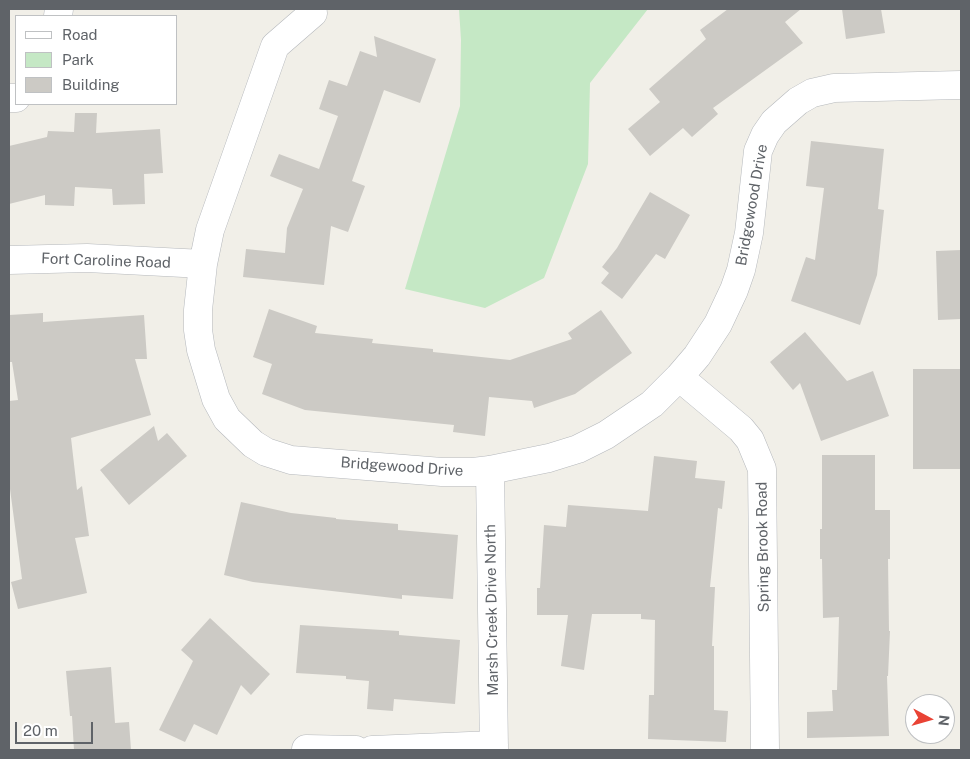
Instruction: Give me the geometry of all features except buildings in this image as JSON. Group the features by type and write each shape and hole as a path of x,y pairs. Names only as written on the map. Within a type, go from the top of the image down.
{"street":[{"name":"Bridgewood Drive","path":"314,13 275,46 210,230 203,264 198,310 201,350 216,399 227,419 253,444 266,452 291,460 442,472 473,472 548,458 578,449 606,435 652,404 697,356 718,324 741,270 749,233 758,151 774,122 798,101 812,93 834,88 961,85"},
{"name":"Fort Caroline Road","path":"9,260 87,258 203,264"},
{"name":"Spring Brook Road","path":"679,377 741,428 750,440 762,469 765,750"},
{"name":"Marsh Creek Drive North","path":"490,470 494,748"},
{"path":"372,750 494,748"},
{"path":"306,749 356,750"}],"green space":[{"path":"459,9 648,9 590,83 588,164 544,278 485,308 405,289 460,106 461,40"}]}
